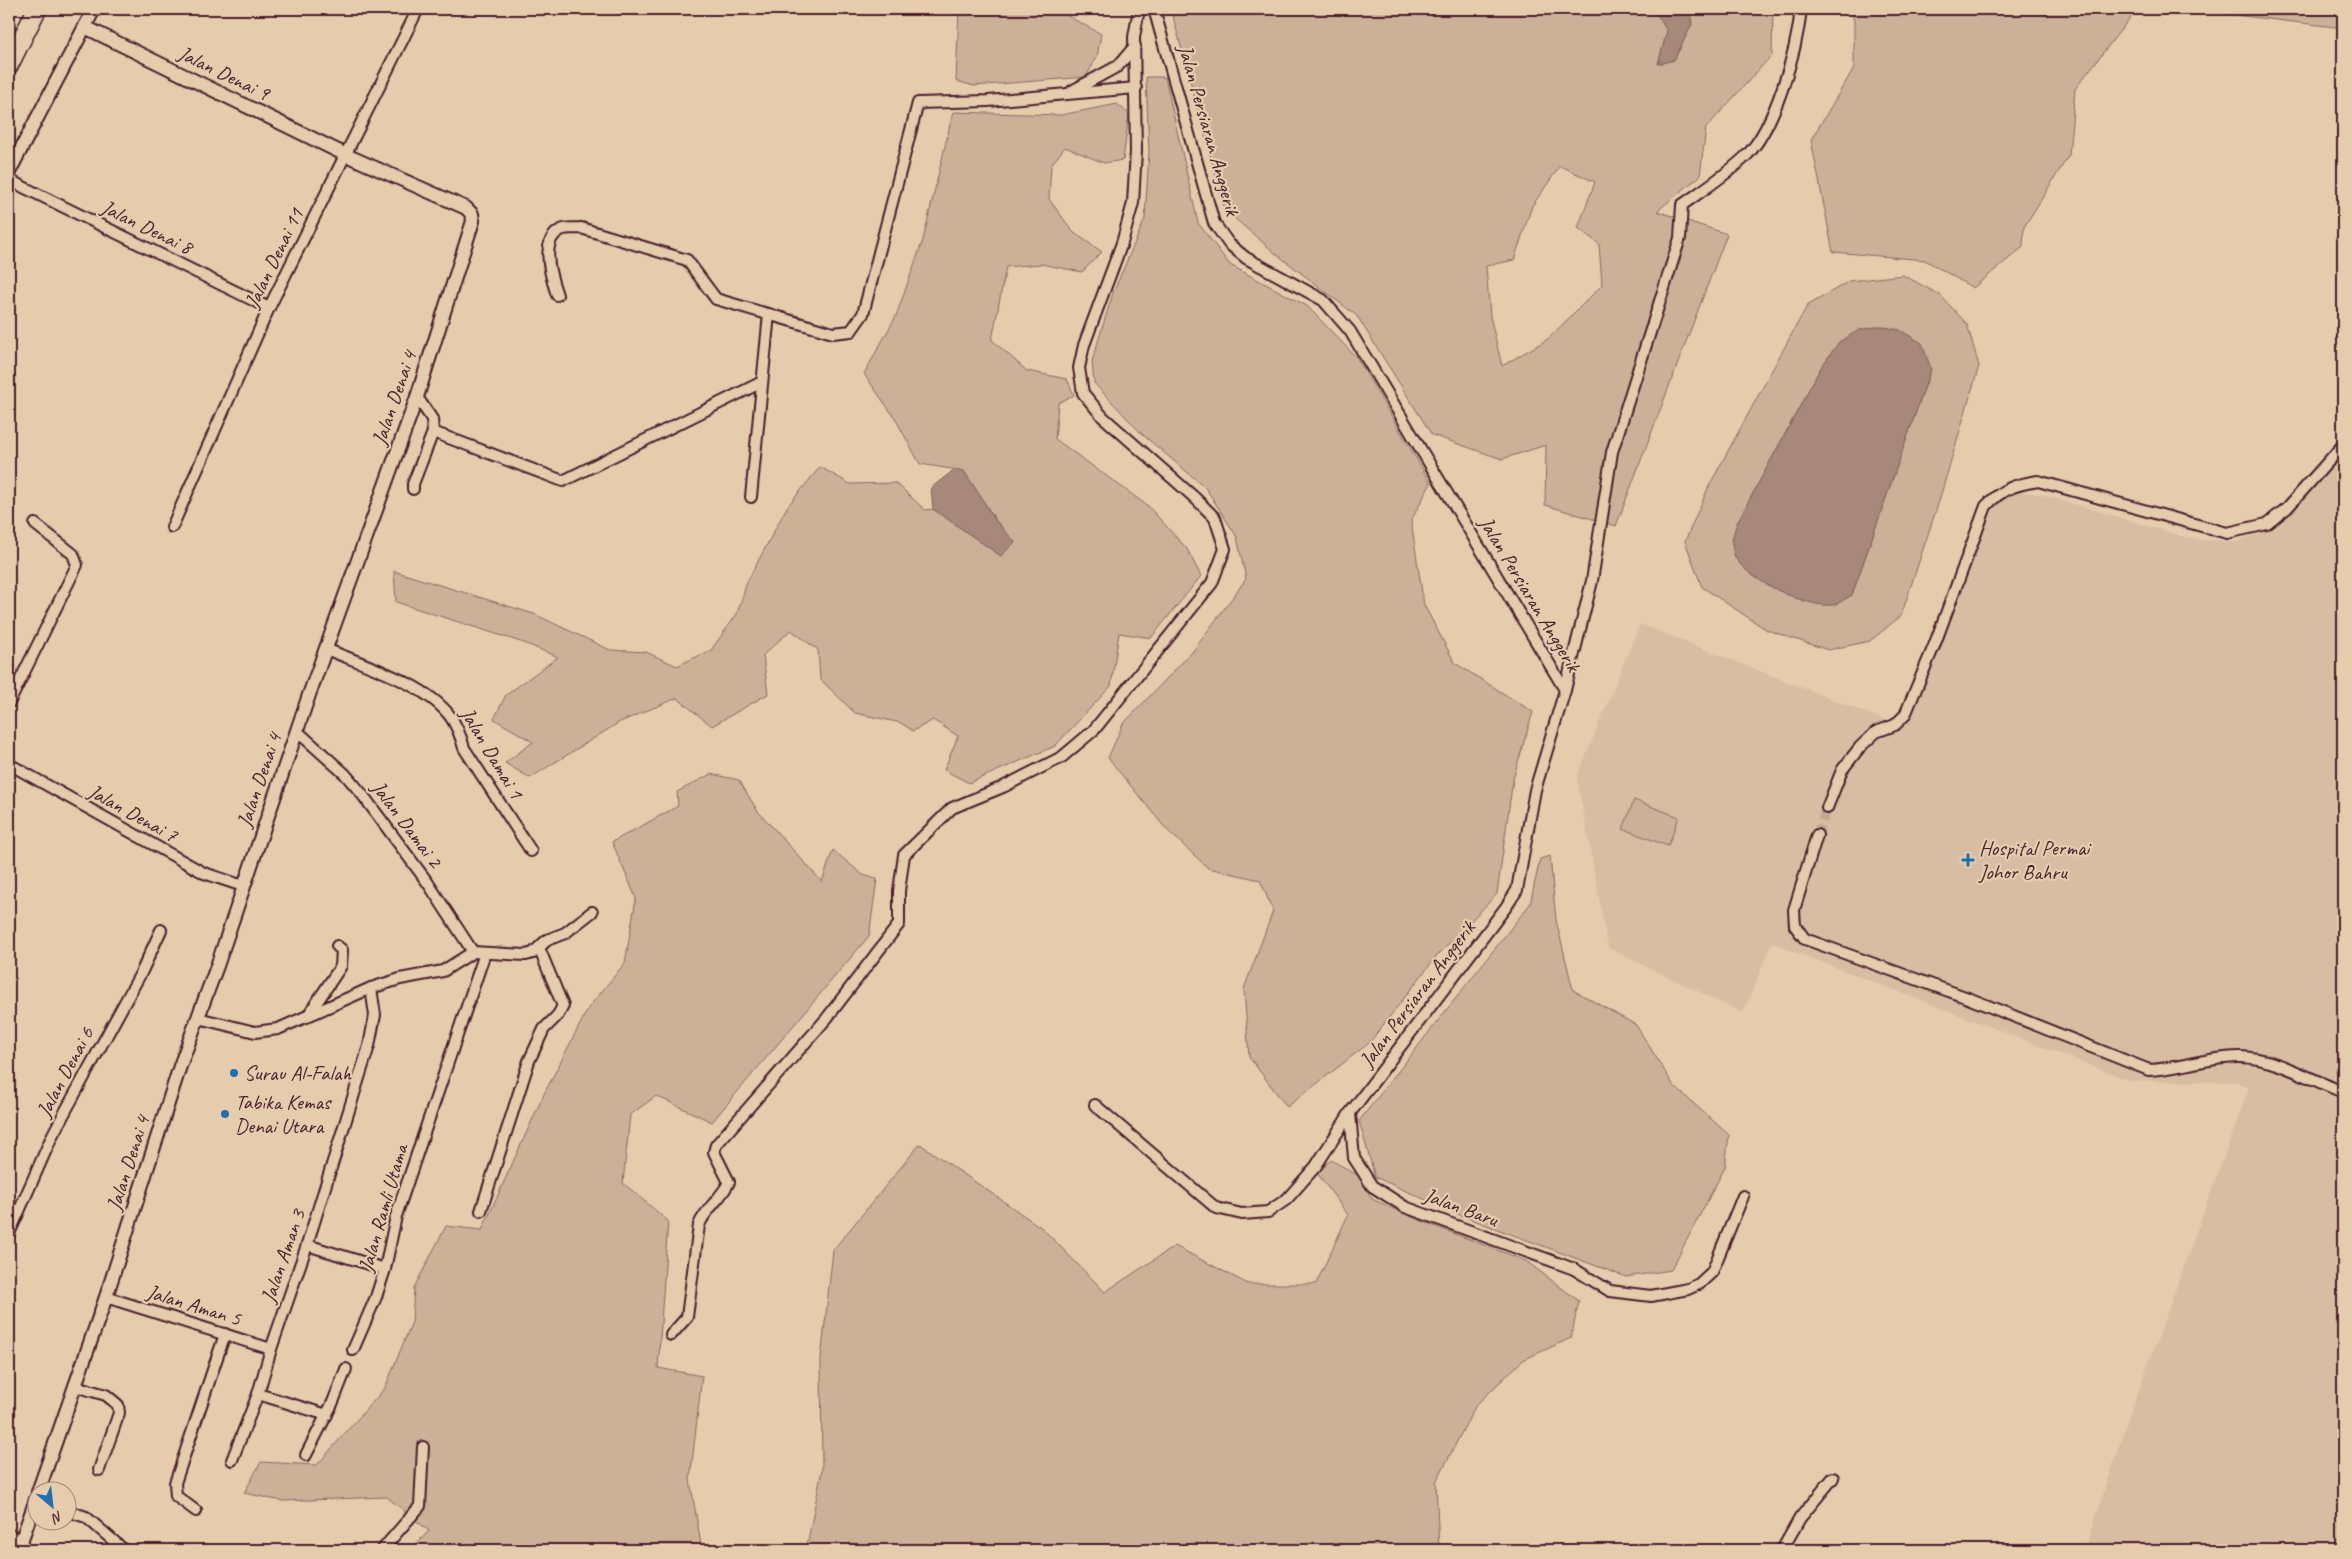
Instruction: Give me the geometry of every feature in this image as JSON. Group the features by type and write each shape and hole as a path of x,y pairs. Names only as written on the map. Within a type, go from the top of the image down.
{"highway":[{"path":"9,65 37,9"}],"street":[{"path":"9,172 94,9"},
{"name":"Jalan Denai 11","path":"172,527 269,308 416,13 416,9"},
{"path":"671,1335 687,1317 699,1225 704,1214 724,1193 729,1182 714,1152 716,1145 828,1018 900,924 899,892 904,855 952,808 1003,787 1062,757 1094,730 1212,583 1225,549 1215,518 1103,417 1083,393 1080,368 1084,344 1122,243 1133,203 1136,151 1134,46 1139,9"},
{"name":"Jalan Persiaran Anggerik","path":"1095,1105 1216,1208 1242,1214 1268,1212 1287,1199 1316,1166 1350,1113 1517,890 1535,790 1566,690 1350,331 1323,300 1246,258 1229,244 1214,223 1154,9"},
{"path":"1566,690 1592,581 1612,452 1680,238 1682,205 1747,156 1768,124 1783,85 1799,26 1801,9"},
{"name":"Jalan Denai 9","path":"85,27 346,155"},
{"path":"1067,94 1098,79 1118,66 1134,46"},
{"path":"557,295 548,270 550,243 555,233 564,229 581,228 680,256 693,266 716,299 833,333 845,332 855,327 862,314 918,102 988,101 1136,88"},
{"name":"Jalan Denai 4","path":"42,1482 106,1297 180,1066 326,649 417,397 472,228 472,214 466,208 346,155"},
{"name":"Jalan Denai 8","path":"9,180 269,308"},
{"path":"751,497 769,314"},
{"path":"433,432 563,481 762,382"},
{"path":"414,490 413,484 433,432 432,419 417,397"},
{"path":"1828,808 1842,770 1860,747 1876,732 1895,725 1905,715 1934,646 1986,506 2000,492 2020,484 2038,481 2227,533 2266,524 2287,508 2343,445"},
{"path":"9,703 77,565 76,559 68,549 35,524"},
{"name":"Jalan Damai 1","path":"326,649 413,686 450,716 459,731 464,748 532,851"},
{"name":"Jalan Damai 2","path":"297,731 345,774 362,794 428,884 474,952"},
{"name":"Jalan Denai 7","path":"9,764 204,874 243,886"},
{"path":"1817,835 1794,910 1795,926 1805,938 1968,998 2149,1070 2170,1069 2240,1057 2270,1062 2343,1092"},
{"path":"198,1018 256,1032 278,1029 371,988 400,979 443,971 474,952 526,955 533,953 547,940 565,933 592,912"},
{"name":"Jalan Denai 6","path":"9,1234 11,1222 53,1134 142,971 160,930"},
{"path":"306,1018 341,966 342,950 337,946"},
{"path":"481,1211 529,1061 544,1029 558,1015 562,1006 539,948"},
{"name":"Jalan Ramli Utama","path":"353,1350 376,1297 385,1269 396,1216 485,952"},
{"name":"Jalan Aman 3","path":"232,1460 258,1394 271,1349 308,1245 369,1046 375,1015 371,988"},
{"name":"Jalan Baru","path":"1350,1113 1354,1158 1372,1186 1405,1207 1574,1269 1610,1291 1651,1296 1688,1289 1699,1284 1712,1272 1743,1196"},
{"path":"308,1245 385,1269"},
{"name":"Jalan Aman 5","path":"106,1297 271,1349"},
{"path":"196,1511 176,1496 175,1483 225,1334"},
{"path":"306,1455 327,1415 346,1369"},
{"path":"75,1386 106,1395 118,1405 119,1413 99,1470"},
{"path":"258,1394 327,1415"},
{"path":"382,1550 420,1506 423,1447"},
{"path":"1782,1550 1800,1518 1833,1478"},
{"path":"78,1514 86,1517 124,1550"},
{"name":"Jalan Denai 4","path":"20,1546 28,1523"},
{"path":"9,1534 20,1546"}],"shaded area":[{"path":"959,9 1055,9 1101,34 1097,57 1086,77 974,86 956,81"},
{"path":"1171,9 1654,9 1667,31 1658,64 1674,60 1692,24 1689,9 1773,9 1772,55 1706,128 1700,176 1657,211 1727,234 1616,526 1545,505 1546,445 1502,459 1432,435 1357,316 1275,253 1225,210","holes":["1560,166 1595,182 1578,228 1599,244 1602,285 1548,339 1502,366 1490,316 1486,266 1514,260 1532,206"]},
{"path":"1654,9 1689,9 1692,24 1674,60 1658,64 1667,31"},
{"path":"1851,9 2137,9 2075,89 2069,155 2024,227 2023,247 1973,288 1925,260 1833,252 1811,140 1854,68 1854,21"},
{"path":"2184,9 2343,9 2343,28"},
{"path":"1146,77 1165,77 1198,223 1230,265 1307,306 1357,358 1431,483 1411,521 1424,605 1455,663 1533,712 1513,779 1497,894 1436,957 1369,1043 1287,1107 1249,1057 1244,989 1273,911 1260,880 1208,868 1166,829 1108,758 1123,724 1193,651 1246,579 1237,537 1205,487 1143,435 1094,383 1092,361 1113,293 1145,219 1149,152"},
{"path":"1117,104 1129,114 1123,160 1104,163 1065,147 1051,165 1049,199 1073,232 1102,252 1082,272 1041,264 1006,267 992,340 1027,371 1067,379 1074,395 1058,403 1055,439 1148,506 1187,549 1201,576 1151,638 1119,633 1111,686 1055,746 969,783 944,770 958,736 933,720 913,731 901,723 855,713 820,679 818,650 791,630 763,655 768,694 712,726 677,698 620,722 530,778 505,763 533,742 494,719 506,695 558,657 524,643 396,602 394,571 534,614 610,650 646,652 677,666 711,650 737,614 747,582 787,507 820,467 850,484 896,483 925,510 933,509 1001,556 1015,542 996,521 964,471 920,464 895,418 864,374 896,316 923,240 953,112 1061,115"},
{"path":"1903,275 1940,295 1967,324 1979,366 1939,501 1901,616 1870,641 1828,650 1767,630 1702,587 1685,541 1709,486 1807,306 1849,281","holes":["1839,342 1931,369 1852,595 1834,605 1731,543 1737,523 1820,369"]},
{"path":"1880,326 1900,330 1922,343 1931,369 1852,595 1832,605 1808,602 1764,583 1742,566 1733,553 1734,532 1737,523 1820,369 1839,342 1859,330"},
{"name":"Hospital Permai Johor Bahru","path":"2343,454 2343,1550 2085,1550 2126,1425 2249,1088 2236,1082 2131,1081 1772,943 1743,1013 1608,948 1577,777 1640,624 1895,724 1975,534 1993,505 2017,492 2040,494 2191,539 2237,542 2263,531 2290,513"},
{"path":"955,469 964,471 996,521 1015,542 1001,556 933,509 931,488"},
{"path":"711,774 739,780 757,810 822,882 833,850 863,875 877,879 869,936 712,1122 656,1096 630,1115 623,1183 668,1221 658,1368 702,1376 690,1480 702,1550 410,1550 429,1531 387,1497 282,1501 244,1493 261,1462 317,1465 385,1388 412,1322 414,1288 446,1226 482,1230 544,1094 589,1007 625,963 636,898 612,842 678,806 677,792"},
{"path":"1634,800 1679,817 1668,846 1623,829"},
{"path":"1550,856 1556,920 1573,990 1636,1025 1674,1086 1729,1135 1725,1167 1671,1270 1626,1277 1457,1214 1375,1177 1359,1121 1530,904 1540,859"},
{"path":"920,1144 1042,1228 1105,1292 1175,1246 1248,1284 1316,1284 1348,1215 1317,1173 1331,1160 1359,1176 1372,1199 1419,1220 1526,1261 1579,1301 1571,1338 1523,1360 1476,1405 1436,1482 1439,1550 806,1550 822,1470 821,1359 833,1250"}],"tunnel":[{"path":"1817,835 1827,808"}],"place":[{"name":"Hospital Permai Johor Bahru","path":"1968,860"},
{"name":"Surau Al-Falah","path":"234,1073"},
{"name":"Tabika Kemas Denai Utara","path":"225,1114"}]}
